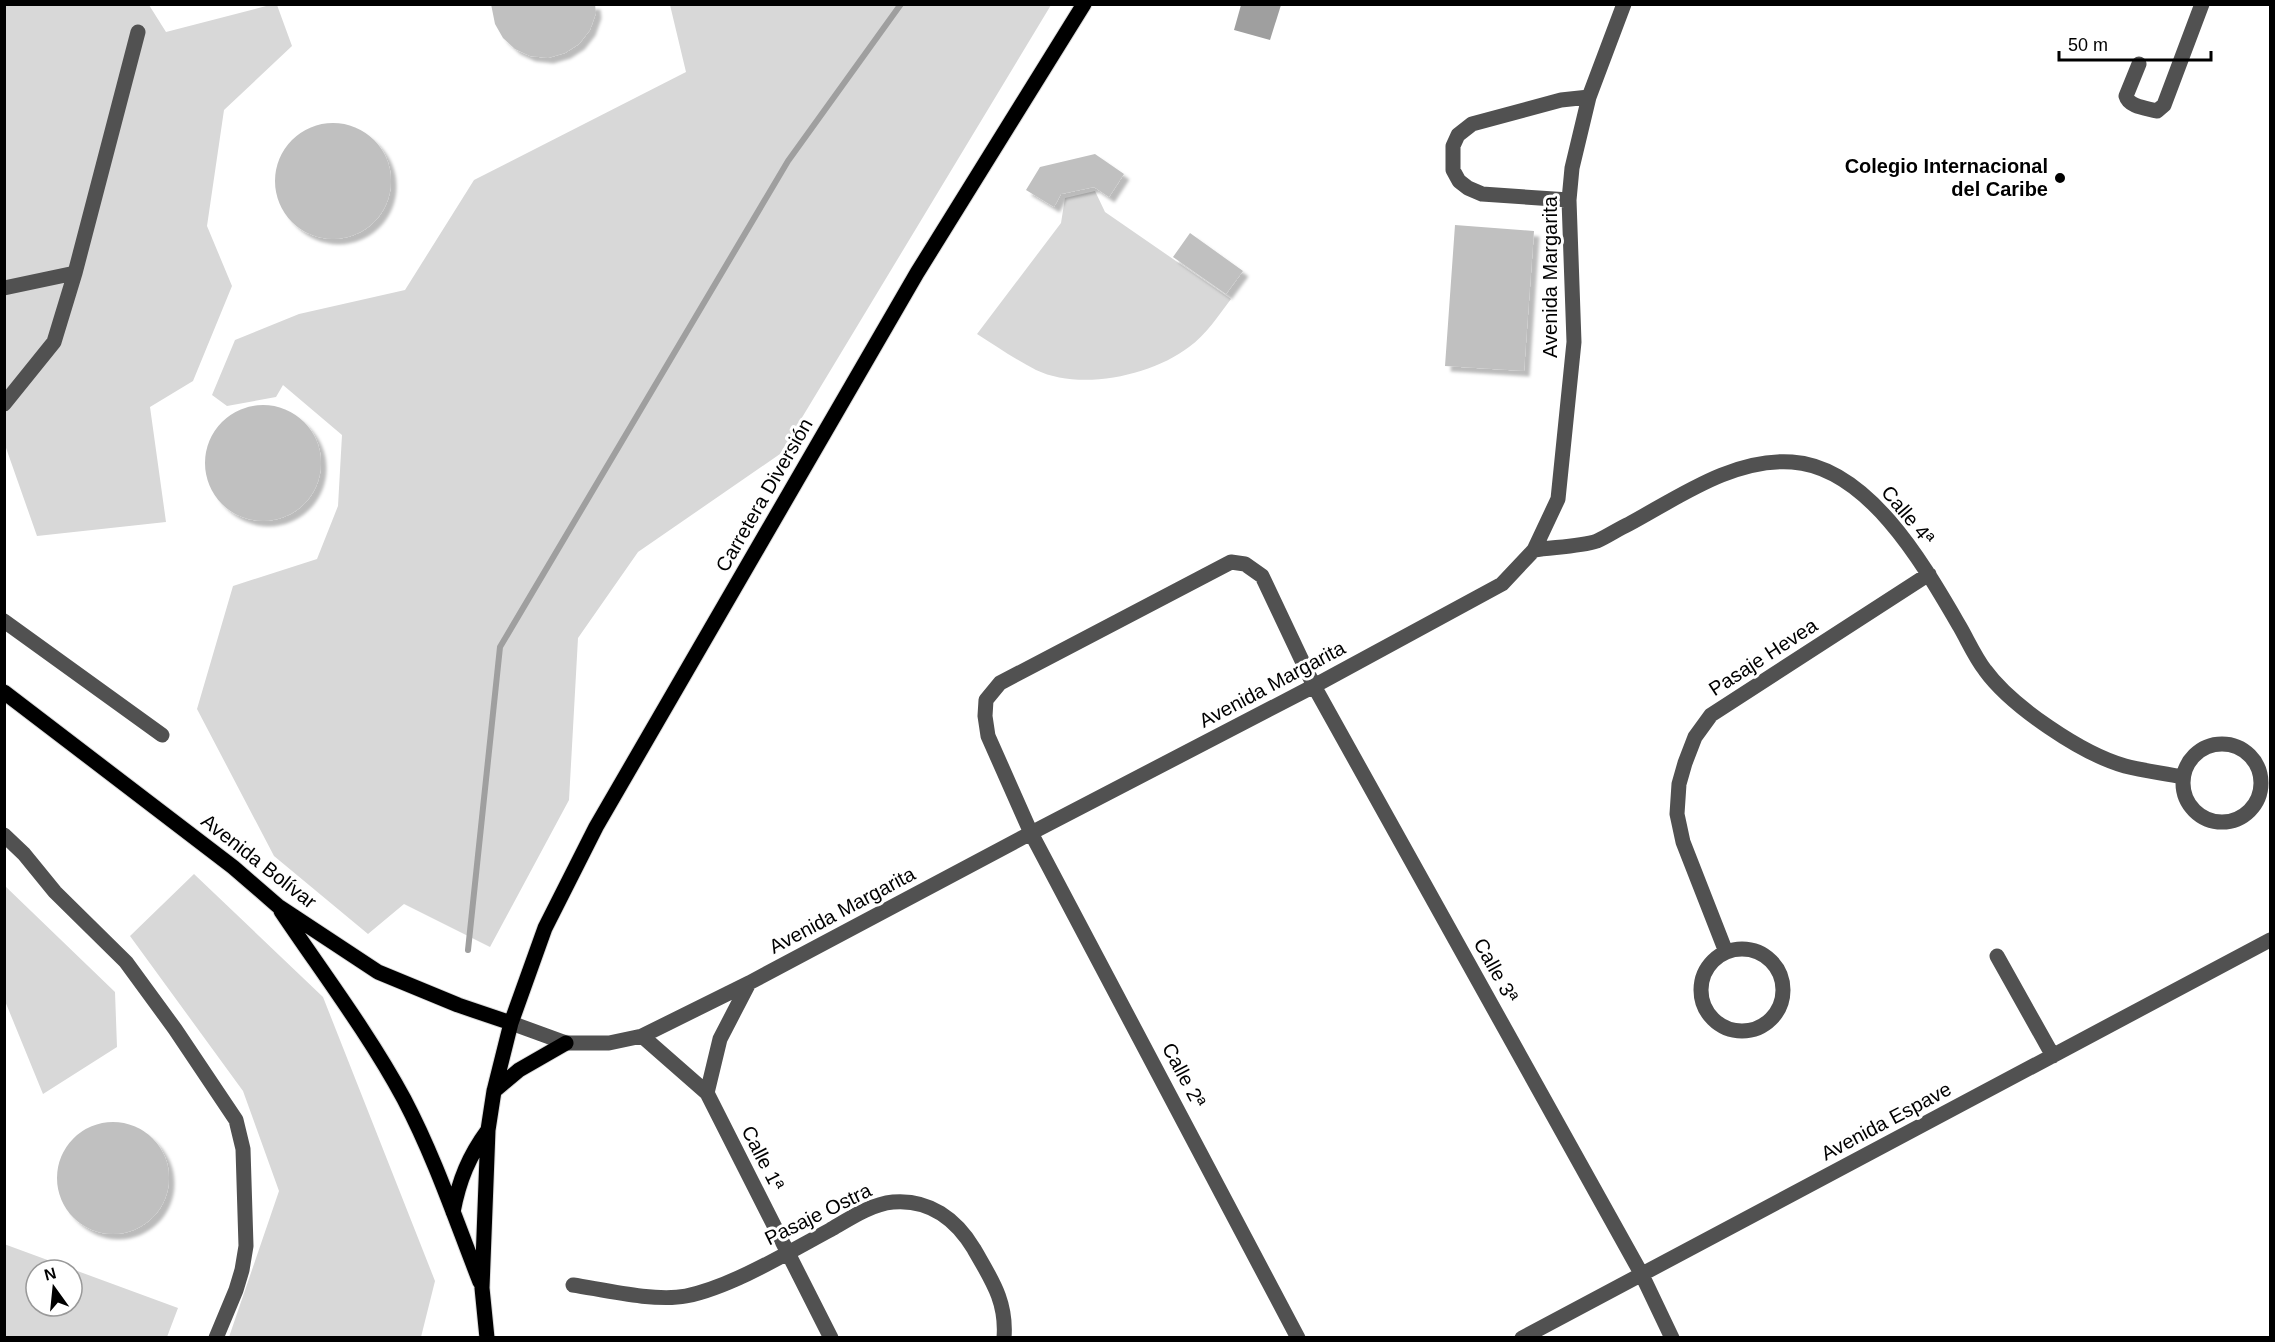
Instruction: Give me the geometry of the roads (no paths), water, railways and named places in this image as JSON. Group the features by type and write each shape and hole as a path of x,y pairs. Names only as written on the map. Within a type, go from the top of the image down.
{"main road":[{"name":"Carretera Diversión","path":"482,1288 488,1130 494,1091 511,1023 545,928 596,827 917,273 1084,4"},
{"name":"Avenida Bolívar","path":"4,692 224,860 278,906 378,972 458,1005 511,1023"},
{"path":"278,906 388,1070 424,1141 482,1288 487,1338"},
{"path":"494,1091 519,1070 566,1043"},
{"path":"453,1213 463,1171 474,1149 488,1130"}],"street":[{"name":"Avenida Margarita","path":"511,1023 566,1043 609,1043 642,1036 749,983 1032,832 1314,686 1502,584 1534,550 1558,499 1574,342 1569,201 1572,168 1589,97 1624,4"},
{"path":"2139,64 2126,96 2127,101 2157,111 2164,105 2202,4"},
{"path":"4,404 54,342 75,273 138,32"},
{"path":"1569,201 1482,194 1468,188 1459,181 1453,170 1453,146 1458,135 1472,124 1561,100 1589,97"},
{"path":"4,288 75,273"},
{"name":"Calle 4ª","path":"1534,550 1595,541 1723,474 1757,464 1793,462 1827,471 1858,489 1885,516 1929,574 1985,670 2016,701 2049,728 2091,751 2124,766 2183,777"},
{"name":"Calle 3ª","path":"1032,832 988,736 985,716 986,700 1000,683 1231,562 1245,564 1262,576 1314,686 1642,1275 1672,1338"},
{"name":"Pasaje Hevea","path":"1726,952 1683,842 1677,814 1679,784 1695,737 1711,715 1929,574"},
{"path":"4,621 162,735"},
{"path":"2220,744 2234,746 2255,761 2260,774 2261,787 2258,799 2241,817 2229,821 2217,821 2200,814 2187,801 2183,790 2183,777 2187,764 2196,754 2207,747 2220,744"},
{"name":"Calle 2ª","path":"1032,832 1298,1338"},
{"path":"4,835 24,854 55,892 126,962 175,1029 236,1120 243,1149 246,1246 236,1290 216,1338"},
{"name":"Avenida Espave","path":"1522,1338 2271,940"},
{"path":"1740,949 1754,950 1767,957 1777,967 1782,980 1783,994 1779,1008 1771,1020 1760,1028 1746,1032 1731,1031 1719,1026 1703,1006 1700,993 1701,980 1706,968 1715,958 1726,952 1740,949"},
{"path":"1997,956 2053,1056"},
{"path":"642,1036 707,1094 720,1039 749,983"},
{"name":"Calle 1ª","path":"707,1094 831,1338"},
{"name":"Pasaje Ostra","path":"573,1285 657,1297 684,1296 714,1288 788,1253 867,1210 891,1202 913,1202 935,1209 953,1221 968,1238 995,1286 1003,1311 1004,1338"}],"waterway":[{"path":"468,950 500,647 788,161 901,4"}],"place":[{"name":"Colegio Internacional del Caribe","path":"2060,178"}]}
